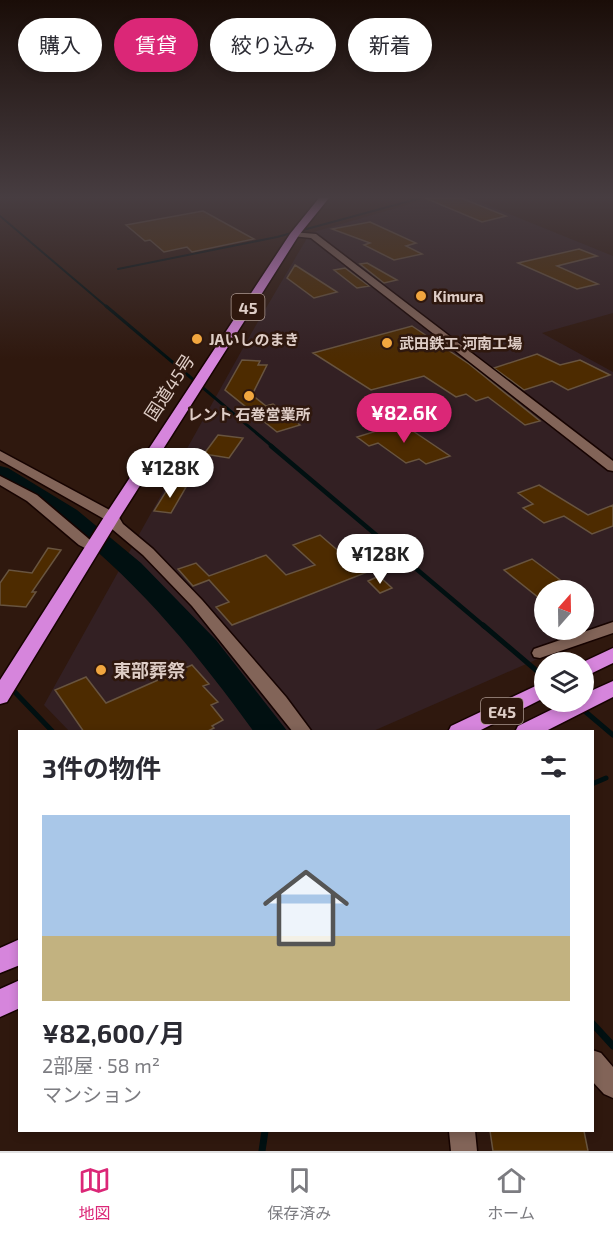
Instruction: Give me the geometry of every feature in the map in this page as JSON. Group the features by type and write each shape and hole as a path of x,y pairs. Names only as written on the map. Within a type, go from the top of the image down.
{"highway":[{"name":"国道45号","path":"0,697 93,546 283,252"},
{"path":"594,665 613,655"},
{"name":"E45","path":"530,730 613,688"},
{"name":"E45","path":"463,730 534,694"},
{"path":"0,961 18,952"},
{"path":"0,1004 18,994"}],"street":[{"path":"333,252 613,467"},
{"path":"0,455 112,518 117,526 148,552 197,603 280,701 302,730"},
{"path":"0,480 32,498 84,542 93,546"},
{"path":"543,652 613,627"},
{"path":"594,1064 613,1085"},
{"path":"462,1132 464,1151"}],"shaded area":[{"path":"299,252 602,252 613,256 613,313 542,333 613,372 613,626 594,634 594,580 534,580 534,640 581,640 554,652 534,652 534,661 376,730 68,730 44,705"}],"building":[{"path":"377,252 417,252 422,254 394,260"},
{"path":"567,252 586,252 597,256 557,266 598,284 577,289 518,263"},
{"path":"367,263 397,280 384,283 360,264"},
{"path":"295,265 337,292 314,298 287,278"},
{"path":"345,268 369,286 357,288 334,270"},
{"path":"412,326 469,364 540,421 525,425 488,397 476,401 466,394 456,397 424,376 371,390 313,353"},
{"path":"537,354 560,365 580,360 610,375 568,390 552,381 524,390 494,368"},
{"path":"242,360 260,361 258,365 267,365 252,395 266,406 273,404 300,425 277,432 225,390"},
{"path":"398,421 450,456 426,464 419,459 406,463 378,443 369,446 357,437 386,428 382,425"},
{"path":"218,435 243,438 229,458 204,454"},
{"path":"170,485 186,487 171,513 154,511"},
{"path":"539,485 588,515 613,505 613,526 592,534 564,516 544,523 523,508 533,504 518,493"},
{"path":"320,535 343,555 350,552 370,571 232,625 216,607 229,602 209,580 193,586 178,569 196,563 209,576 266,555 286,575 315,565 293,545"},
{"path":"48,548 61,550 32,592 36,592 26,607 0,605 0,583 9,570 32,573"},
{"path":"532,559 560,580 534,580 534,594 504,570"},
{"path":"379,576 392,588 380,593 368,581"},
{"path":"192,665 209,684 203,686 218,702 211,705 223,720 212,726 214,728 210,730 83,730 55,690 86,677 106,703"},
{"path":"490,1132 584,1132 588,1151 493,1151"}],"waterway":[{"path":"42,252 108,308"},
{"path":"118,269 204,252"},
{"path":"106,306 273,447"},
{"path":"271,446 485,627"},
{"path":"0,473 68,515 132,568 206,647 270,730"},
{"path":"483,625 534,668"},
{"path":"10,687 51,730"},
{"path":"586,712 613,735"},
{"path":"594,783 606,778"},
{"path":"594,1025 613,1046"},
{"path":"262,1151 265,1132"}],"place":[{"name":"Kimura","path":"421,296"},
{"name":"JAいしのまき","path":"197,339"},
{"name":"武田鉄工 河南工場","path":"387,343"},
{"name":"レント 石巻営業所","path":"249,396"},
{"name":"東部葬祭","path":"101,670"}]}
